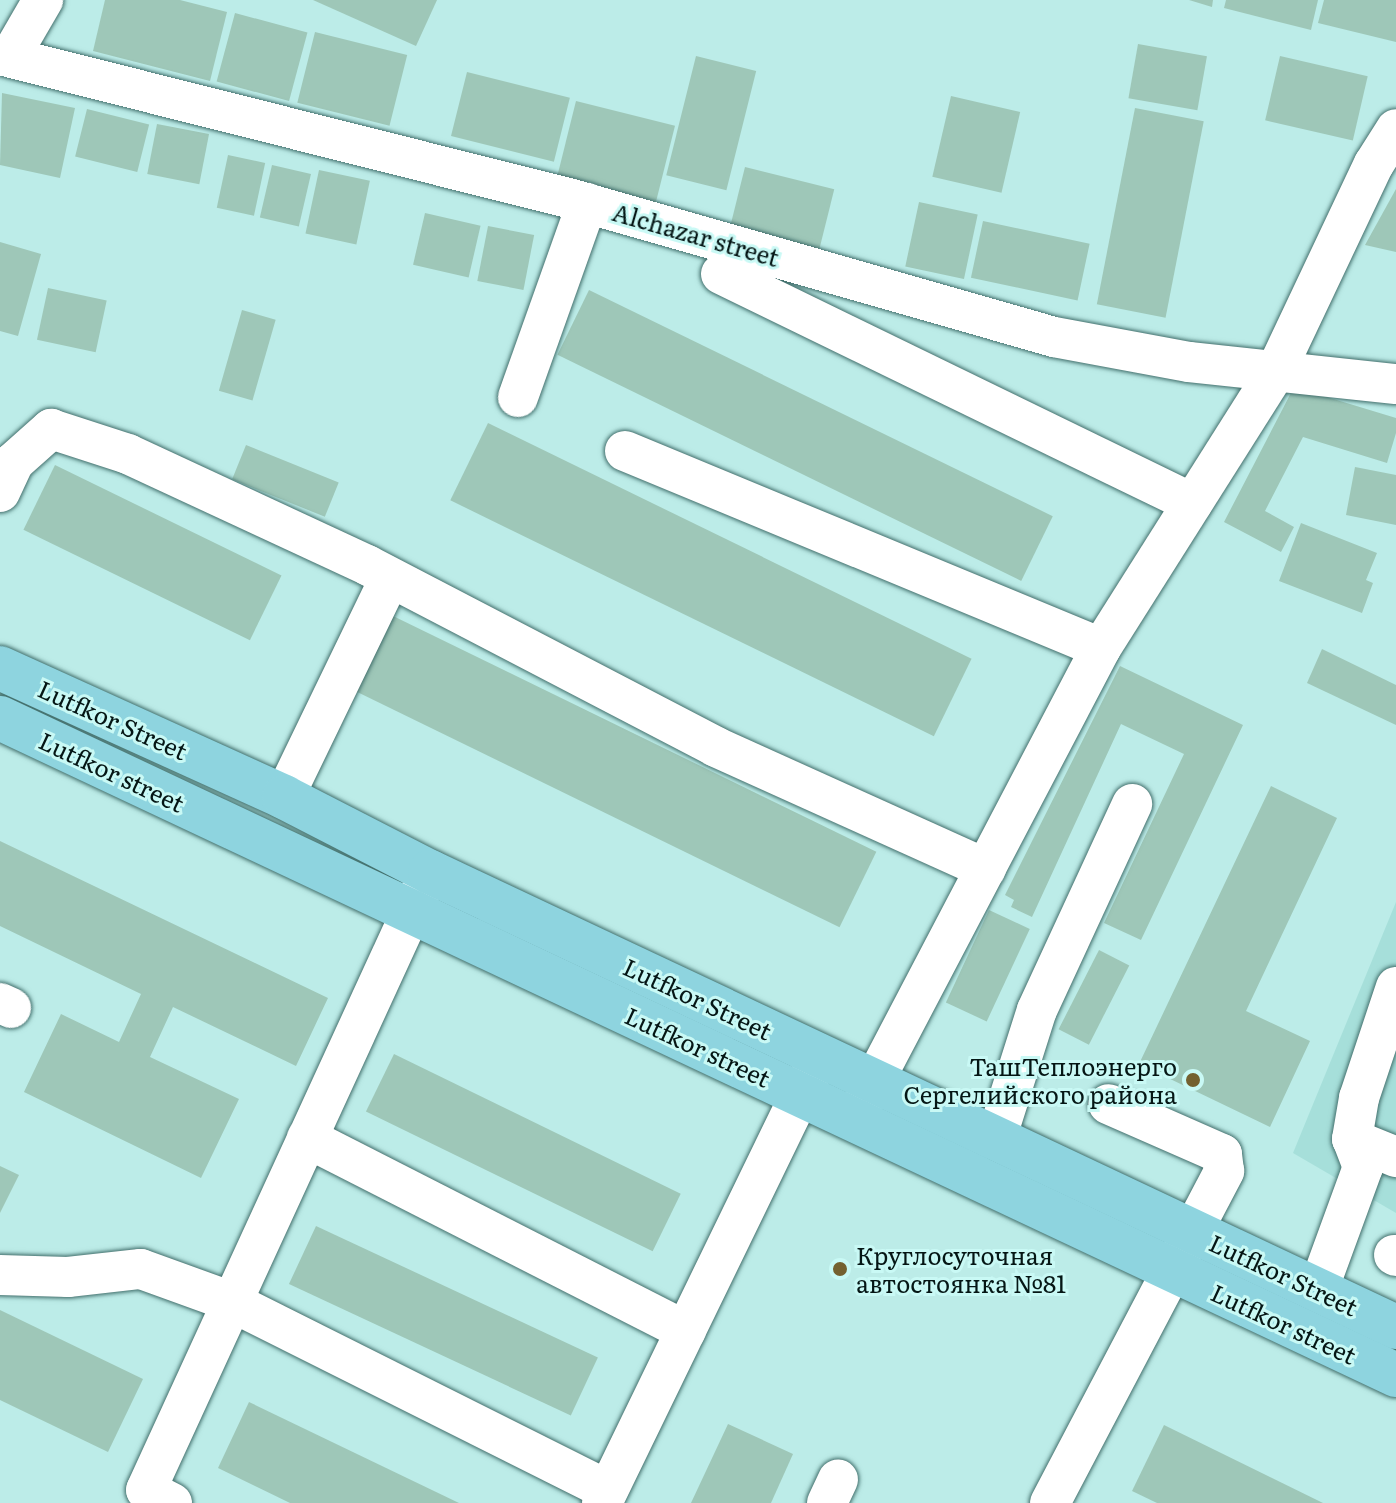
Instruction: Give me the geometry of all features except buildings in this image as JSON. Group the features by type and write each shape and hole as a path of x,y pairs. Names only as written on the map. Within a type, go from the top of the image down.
{"main road":[{"name":"Lutfkor Street","path":"0,668 284,797 430,872 1396,1327"},
{"name":"Lutfkor street","path":"0,718 1396,1375"}],"street":[{"path":"5,56 43,0"},
{"name":"Alchazar street","path":"5,56 587,203 1054,337 1275,373 1396,384"},
{"path":"855,1119 1101,648 1275,373 1374,164 1396,129"},
{"path":"518,397 587,203"},
{"path":"721,274 1192,503"},
{"path":"0,492 14,462 51,429 128,454 390,578 716,747 986,869"},
{"path":"625,451 1101,648"},
{"path":"284,797 390,578"},
{"path":"996,1139 1037,1010 1132,804"},
{"path":"172,1503 146,1490 430,872"},
{"path":"1318,1290 1363,1167 1352,1139 1359,1098 1396,987"},
{"path":"0,1275 68,1277 141,1269 232,1302 605,1497 820,1055"},
{"path":"1059,1500 1191,1230 1224,1171 1222,1154 1108,1104"},
{"path":"307,1138 686,1331"},
{"path":"1352,1139 1396,1157"}],"shaded area":[{"path":"1396,902 1396,1213 1293,1153"}],"place":[{"name":"ТашТеплоэнерго Сергелийского района","path":"1193,1080"},
{"name":"Круглосуточная автостоянка №81","path":"840,1269"}]}
